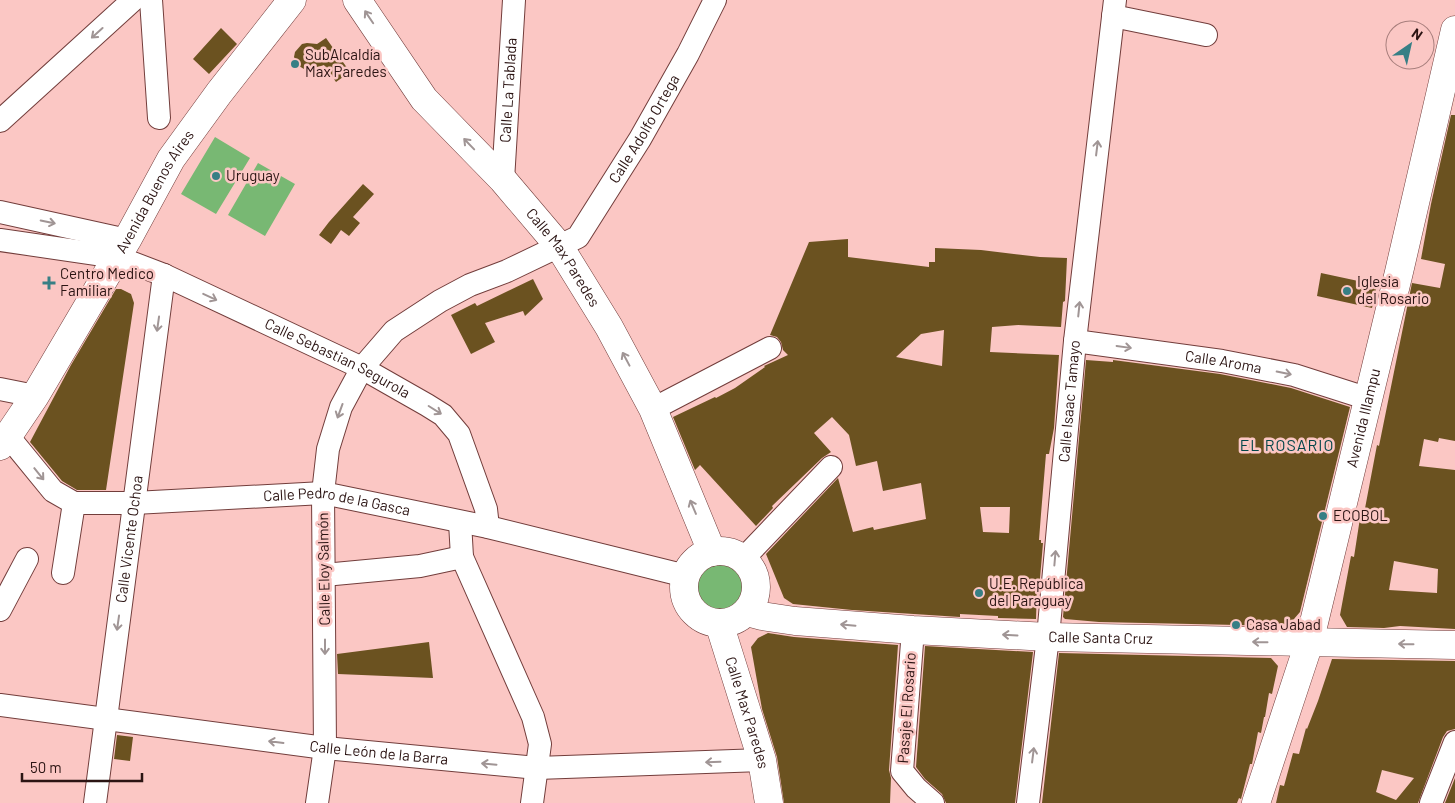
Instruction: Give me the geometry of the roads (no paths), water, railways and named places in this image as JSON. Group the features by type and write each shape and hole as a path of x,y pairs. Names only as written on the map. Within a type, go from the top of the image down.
{"main road":[{"name":"Avenida Buenos Aires","path":"4,441 35,396 122,249 171,159 219,93 292,0"},
{"name":"Calle Max Paredes","path":"357,0 424,99 503,180 559,246 608,327 653,409 712,552"},
{"name":"Avenida Illampu","path":"1256,803 1309,643 1369,399 1455,30"},
{"path":"723,551 743,559 752,570 756,584 754,599 747,612 739,618 719,623 701,618 688,604 685,595 686,576 692,565 701,556 712,552 723,551"},
{"name":"Calle Santa Cruz","path":"747,612 795,621 913,630 1048,637 1455,645"},
{"name":"Calle Max Paredes","path":"719,623 762,760 769,803"}],"street":[{"path":"0,121 133,0"},
{"path":"151,0 159,118"},
{"name":"Calle La Tablada","path":"503,180 514,0"},
{"name":"Calle Adolfo Ortega","path":"559,246 578,237 635,147 688,54 715,0"},
{"path":"1114,8 1206,35"},
{"name":"Calle Isaac Tamayo","path":"1028,803 1048,637 1075,340 1114,8"},
{"path":"0,212 122,249"},
{"path":"0,240 122,249"},
{"name":"Calle Eloy Salmón","path":"317,803 325,748 323,493 328,449 341,406 362,368 394,331 440,301 470,285 507,271 559,246"},
{"name":"Calle Sebastian Segurola","path":"122,249 164,275 362,368 443,415 459,434 486,509 488,527"},
{"name":"Calle Vicente Ochoa","path":"95,803 164,275"},
{"name":"Calle Aroma","path":"1075,340 1222,361 1294,375 1369,399"},
{"path":"653,409 770,348"},
{"path":"0,389 35,396"},
{"path":"4,441 53,490 74,503 63,573"},
{"path":"743,559 831,467"},
{"name":"Calle Pedro de la Gasca","path":"74,503 134,503 323,493 488,527 686,576"},
{"path":"460,522 462,557 533,717 540,744 532,803"},
{"path":"324,575 420,566 462,557"},
{"path":"0,610 28,558"},
{"name":"Pasaje El Rosario","path":"913,630 902,771 932,803"},
{"name":"Calle León de la Barra","path":"0,705 325,748 537,768 762,760"},
{"path":"1431,803 1455,742"}],"place":[{"name":"SubAlcaldía Max Paredes","path":"295,64"},
{"name":"Uruguay","path":"216,176"},
{"name":"Centro Medico Familiar","path":"49,283"},
{"name":"Iglesia del Rosario","path":"1347,291"},
{"name":"ECOBOL","path":"1323,516"},
{"name":"U.E. República del Paraguay","path":"979,593"},
{"name":"Casa Jabad","path":"1236,625"}],"district":[{"name":"EL ROSARIO","path":"1287,445"}]}
